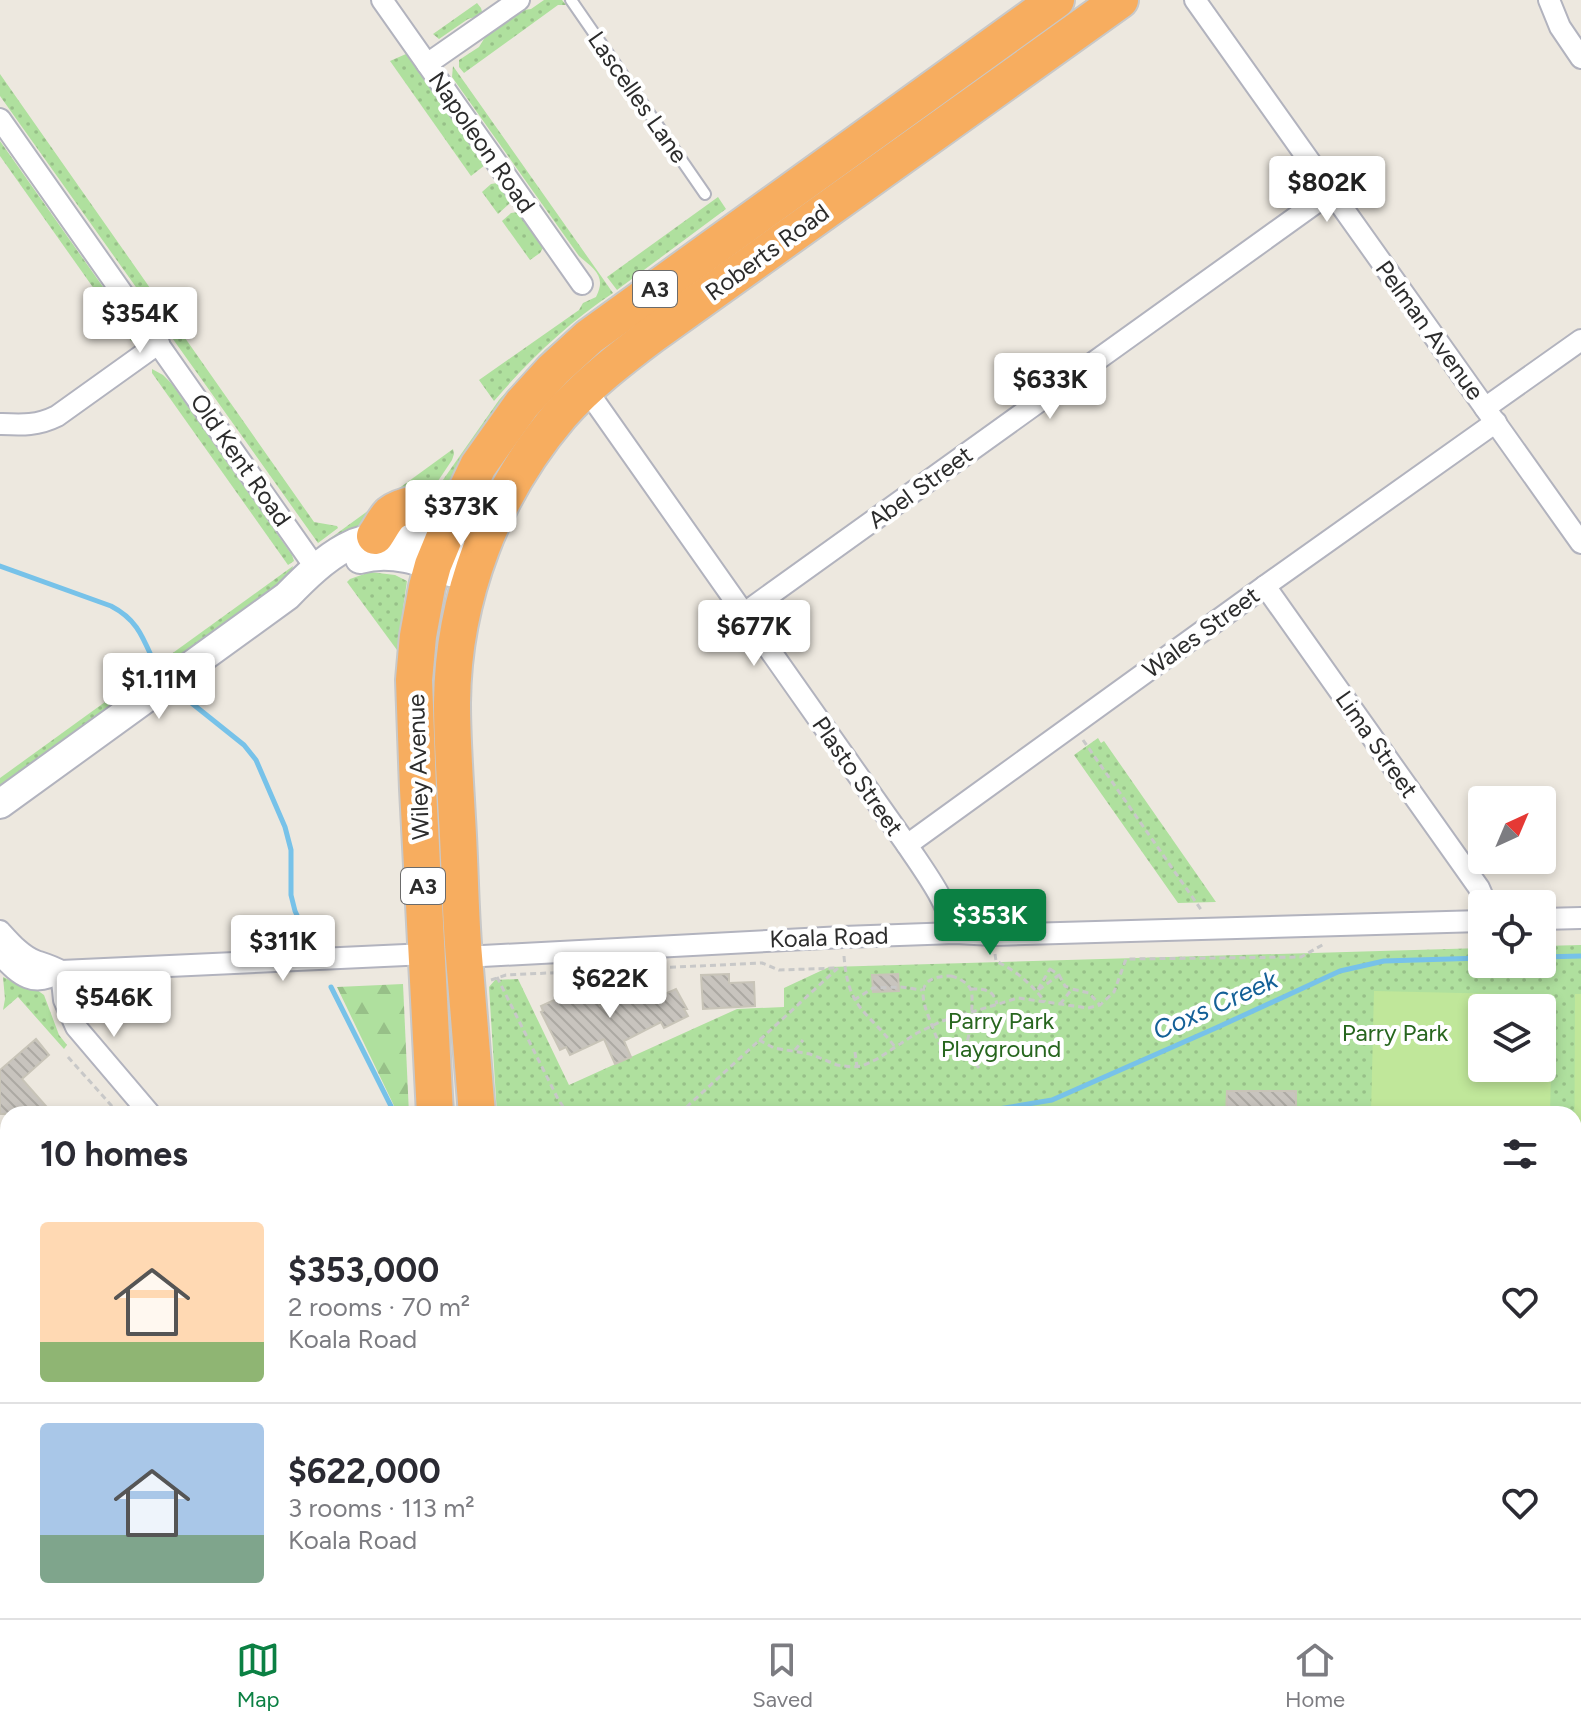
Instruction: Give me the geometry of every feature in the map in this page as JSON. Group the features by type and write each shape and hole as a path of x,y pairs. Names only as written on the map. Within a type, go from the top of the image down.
{"highway":[{"name":"Roberts Road","path":"437,556 478,466 522,404 589,337 1056,0"},
{"name":"Roberts Road","path":"473,571 490,524 511,485 547,431 605,371 1120,0"},
{"path":"375,536 385,519 396,510 460,503"},
{"name":"Wiley Avenue","path":"435,1106 414,680 418,636 437,556"},
{"name":"Wiley Avenue","path":"473,571 462,609 452,702 464,957 476,1106"}],"main road":[{"path":"0,804 287,596 315,567 334,553 356,542 375,536 413,538 437,556 473,571"},
{"path":"287,596 356,560 373,555 437,556"}],"street":[{"name":"Napoleon Road","path":"382,0 582,284"},
{"path":"427,64 519,0"},
{"name":"Pelman Avenue","path":"1195,0 1581,543"},
{"path":"1549,0 1560,27 1581,58"},
{"name":"Old Kent Road","path":"0,119 315,567"},
{"name":"Abel Street","path":"743,614 1331,192"},
{"name":"Wales Street","path":"907,845 1265,586 1491,415 1581,340"},
{"path":"0,424 41,424 57,416 159,343"},
{"name":"Plasto Street","path":"586,389 907,845 942,897 955,933"},
{"name":"Lima Street","path":"1265,586 1480,890"},
{"path":"1556,919 1581,918"},
{"name":"Koala Road","path":"464,957 955,933 994,935 1468,921"},
{"path":"0,931 27,956 61,971"},
{"path":"0,958 32,980 48,979 61,971 427,954"},
{"path":"61,971 64,1000 76,1027 143,1106"}],"lane":[{"name":"Lascelles Lane","path":"571,0 705,194"}],"path":[{"path":"1079,734 1206,917"},
{"path":"994,935 996,961 1012,969 1045,1002"},
{"path":"843,937 847,978 854,1000 895,1047"},
{"path":"759,1040 774,1048 810,1054 837,1065 857,1067 877,1059 932,1025 1018,998 1088,1008 1100,1005 1114,992 1126,959 1301,957"},
{"path":"487,986 497,977 762,963 779,970 838,968 688,1106"},
{"path":"1037,991 1050,969 1059,975 1065,986 1089,993 1100,1005"},
{"path":"1037,991 1059,975"},
{"path":"971,989 967,1044 958,1052 947,1051 942,1048 922,1000 927,983 945,976 958,978 971,989 991,992 997,1004"},
{"path":"497,977 563,1106"},
{"path":"854,1000 873,988 923,990"},
{"path":"1060,1004 1072,989"},
{"path":"794,1051 803,1040"},
{"path":"963,1049 979,1068"},
{"path":"855,1052 857,1067"},
{"path":"68,1057 112,1106"}],"green space":[{"path":"544,0 562,0 566,5 558,5 464,73 459,67 459,60 479,47 487,34 517,11 531,9"},
{"path":"477,3 483,15 468,19 439,39 433,34"},
{"path":"406,54 485,165 471,176 390,61"},
{"path":"453,66 613,293 550,342 494,401 479,380 579,310 583,303 596,297 600,284 597,274 579,256 452,77"},
{"path":"0,74 314,522 337,526 318,543 0,96"},
{"path":"0,141 132,328 134,342 0,156"},
{"path":"497,183 511,202 498,214 482,192"},
{"path":"718,197 726,209 617,290 607,277"},
{"path":"518,212 543,248 530,260 502,221 511,213"},
{"path":"728,213 729,218 441,493 438,487 499,400 545,350 589,313"},
{"path":"152,369 172,384 294,561 288,565"},
{"path":"453,449 452,460 434,487 383,509 334,543 321,545"},
{"path":"293,566 285,579 0,785 0,778"},
{"path":"370,572 395,575 407,581 397,650 347,582"},
{"path":"1098,738 1101,743 1104,741 1216,902 1178,903 1074,755"},
{"name":"Parry Park","path":"1581,945 1581,1106 496,1106 489,987 495,980 518,979 569,1085 737,1009 784,1007 784,988 829,967 1468,948 1468,978 1556,978 1556,946"},
{"path":"3,977 44,995 59,1035 67,1045 64,1049 18,997 3,1010"},
{"path":"403,984 409,1106 394,1106 337,987"},
{"path":"1374,991 1508,994 1468,994 1468,1082 1551,1082 1550,1106 1371,1106"},
{"path":"1575,994 1581,994 1581,1106 1575,1106"}],"building":[{"path":"729,974 729,983 754,982 755,1006 703,1009 701,975"},
{"path":"898,974 899,991 873,992 872,975"},
{"path":"592,989 600,1006 628,993 632,1001 655,989 657,994 664,991 665,994 676,989 688,1016 664,1028 661,1022 624,1041 631,1057 615,1064 604,1039 570,1055 566,1047 560,1050 541,1006 563,996 565,1001"},
{"path":"36,1039 49,1055 22,1079 46,1106 0,1106 0,1070"},
{"path":"1227,1091 1296,1091 1296,1106 1226,1106"}],"waterway":[{"path":"0,566 120,611 137,628 153,660"},
{"path":"189,701 244,745 256,760 285,827 291,850 291,895 307,937"},
{"name":"Coxs Creek","path":"1556,957 1581,956"},
{"name":"Coxs Creek","path":"1016,1106 1052,1100 1340,971 1384,961 1468,958"},
{"path":"331,987 391,1106"}],"park label":[{"name":"Parry Park Playground","path":"1001,1034"}]}
